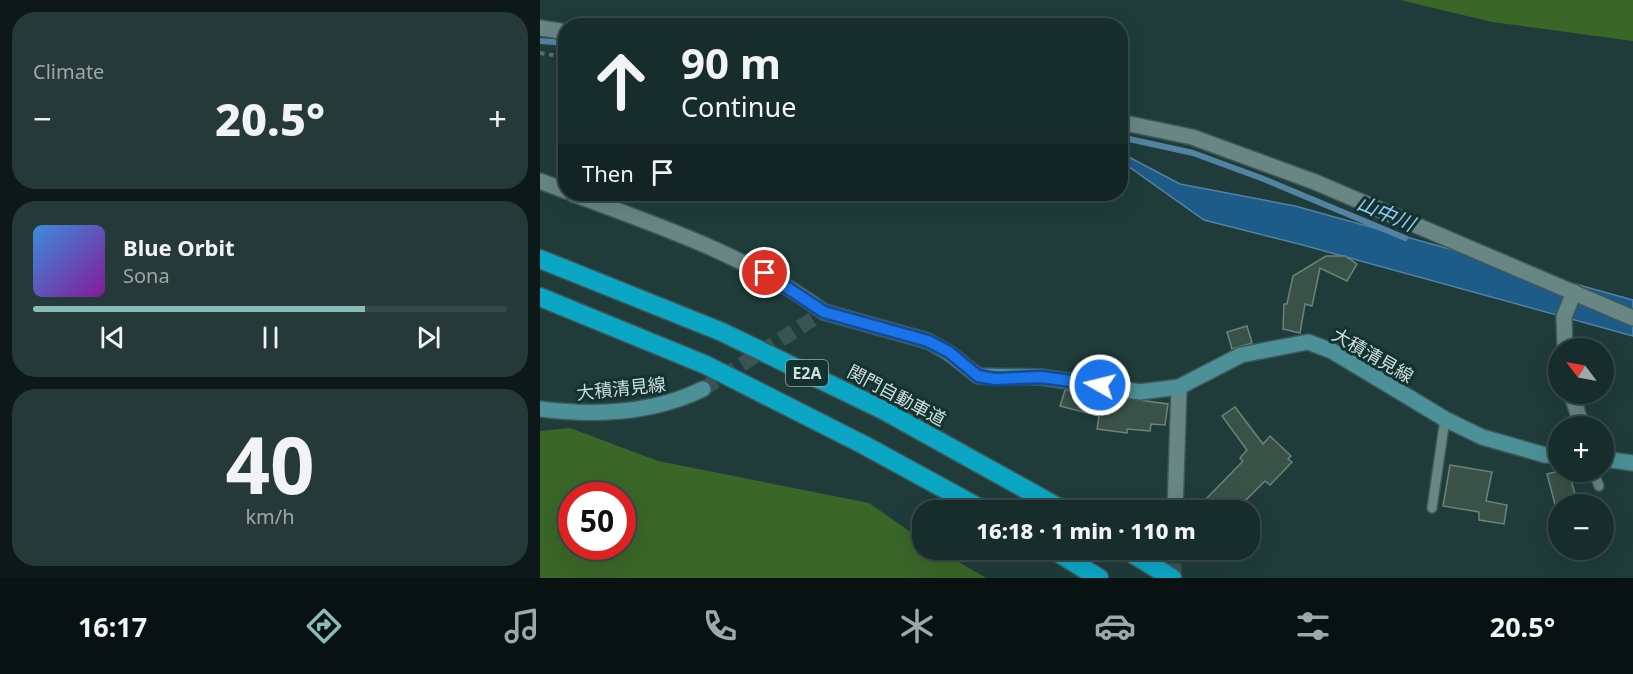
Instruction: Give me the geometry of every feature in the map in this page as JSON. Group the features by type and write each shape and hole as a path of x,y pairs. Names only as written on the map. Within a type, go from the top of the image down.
{"highway":[{"name":"関門自動車道","path":"540,259 722,332 883,410 1045,500"},
{"name":"E2A","path":"540,297 706,365 864,444 965,500"},
{"path":"1070,560 1099,578"},
{"path":"1143,560 1172,578"}],"main road":[{"name":"大積清見線","path":"824,312 928,341 949,352 978,376 995,379 1041,377 1140,392 1179,387 1241,355 1308,342 1332,351 1446,419 1482,437 1548,455"},
{"name":"大積清見線","path":"540,409 570,413 629,410 676,402 703,389"},
{"path":"1614,460 1633,463"}],"street":[{"path":"540,28 558,31"},
{"path":"1128,124 1192,137 1315,182 1572,295 1633,318"},
{"path":"540,181 558,188"},
{"path":"591,201 747,263 800,294 824,312"},
{"path":"1565,338 1564,317 1572,295"},
{"path":"1178,500 1179,387"}],"lane":[{"path":"1432,508 1446,419"},
{"path":"1597,482 1599,486"}],"path":[{"path":"540,53 558,56"}],"green space":[{"path":"1400,0 1633,0 1633,41 1492,22"},
{"path":"570,428 658,461 869,503 912,533 912,560 956,560 986,578 540,578 540,431"}],"water":[{"path":"1128,157 1180,184 1295,206 1633,300 1633,336 1299,244 1204,220 1128,166"}],"building":[{"path":"1326,256 1345,256 1357,264 1347,281 1320,268 1312,306 1305,304 1300,333 1283,329 1284,304 1287,304 1293,276"},
{"path":"1247,326 1252,343 1232,349 1227,332"},
{"path":"1065,390 1168,404 1165,425 1151,424 1150,431 1127,429 1127,433 1097,429 1099,416 1060,406"},
{"path":"1235,407 1263,444 1270,436 1291,456 1288,459 1292,462 1270,485 1265,481 1246,500 1206,499 1243,461 1240,458 1247,450 1222,416"},
{"path":"1450,465 1492,472 1486,501 1507,505 1504,524 1479,520 1479,512 1443,506"},
{"path":"1549,482 1572,482 1575,494 1552,494"}],"waterway":[{"name":"山中川","path":"540,41 558,42"},
{"name":"山中川","path":"1128,139 1193,153 1261,178 1405,238"}],"tunnel":[{"path":"703,389 824,312"},
{"path":"1174,560 1174,578"}],"route":[{"path":"765,273 824,312 928,341 949,352 978,376 995,379 1041,377 1100,385"}]}
